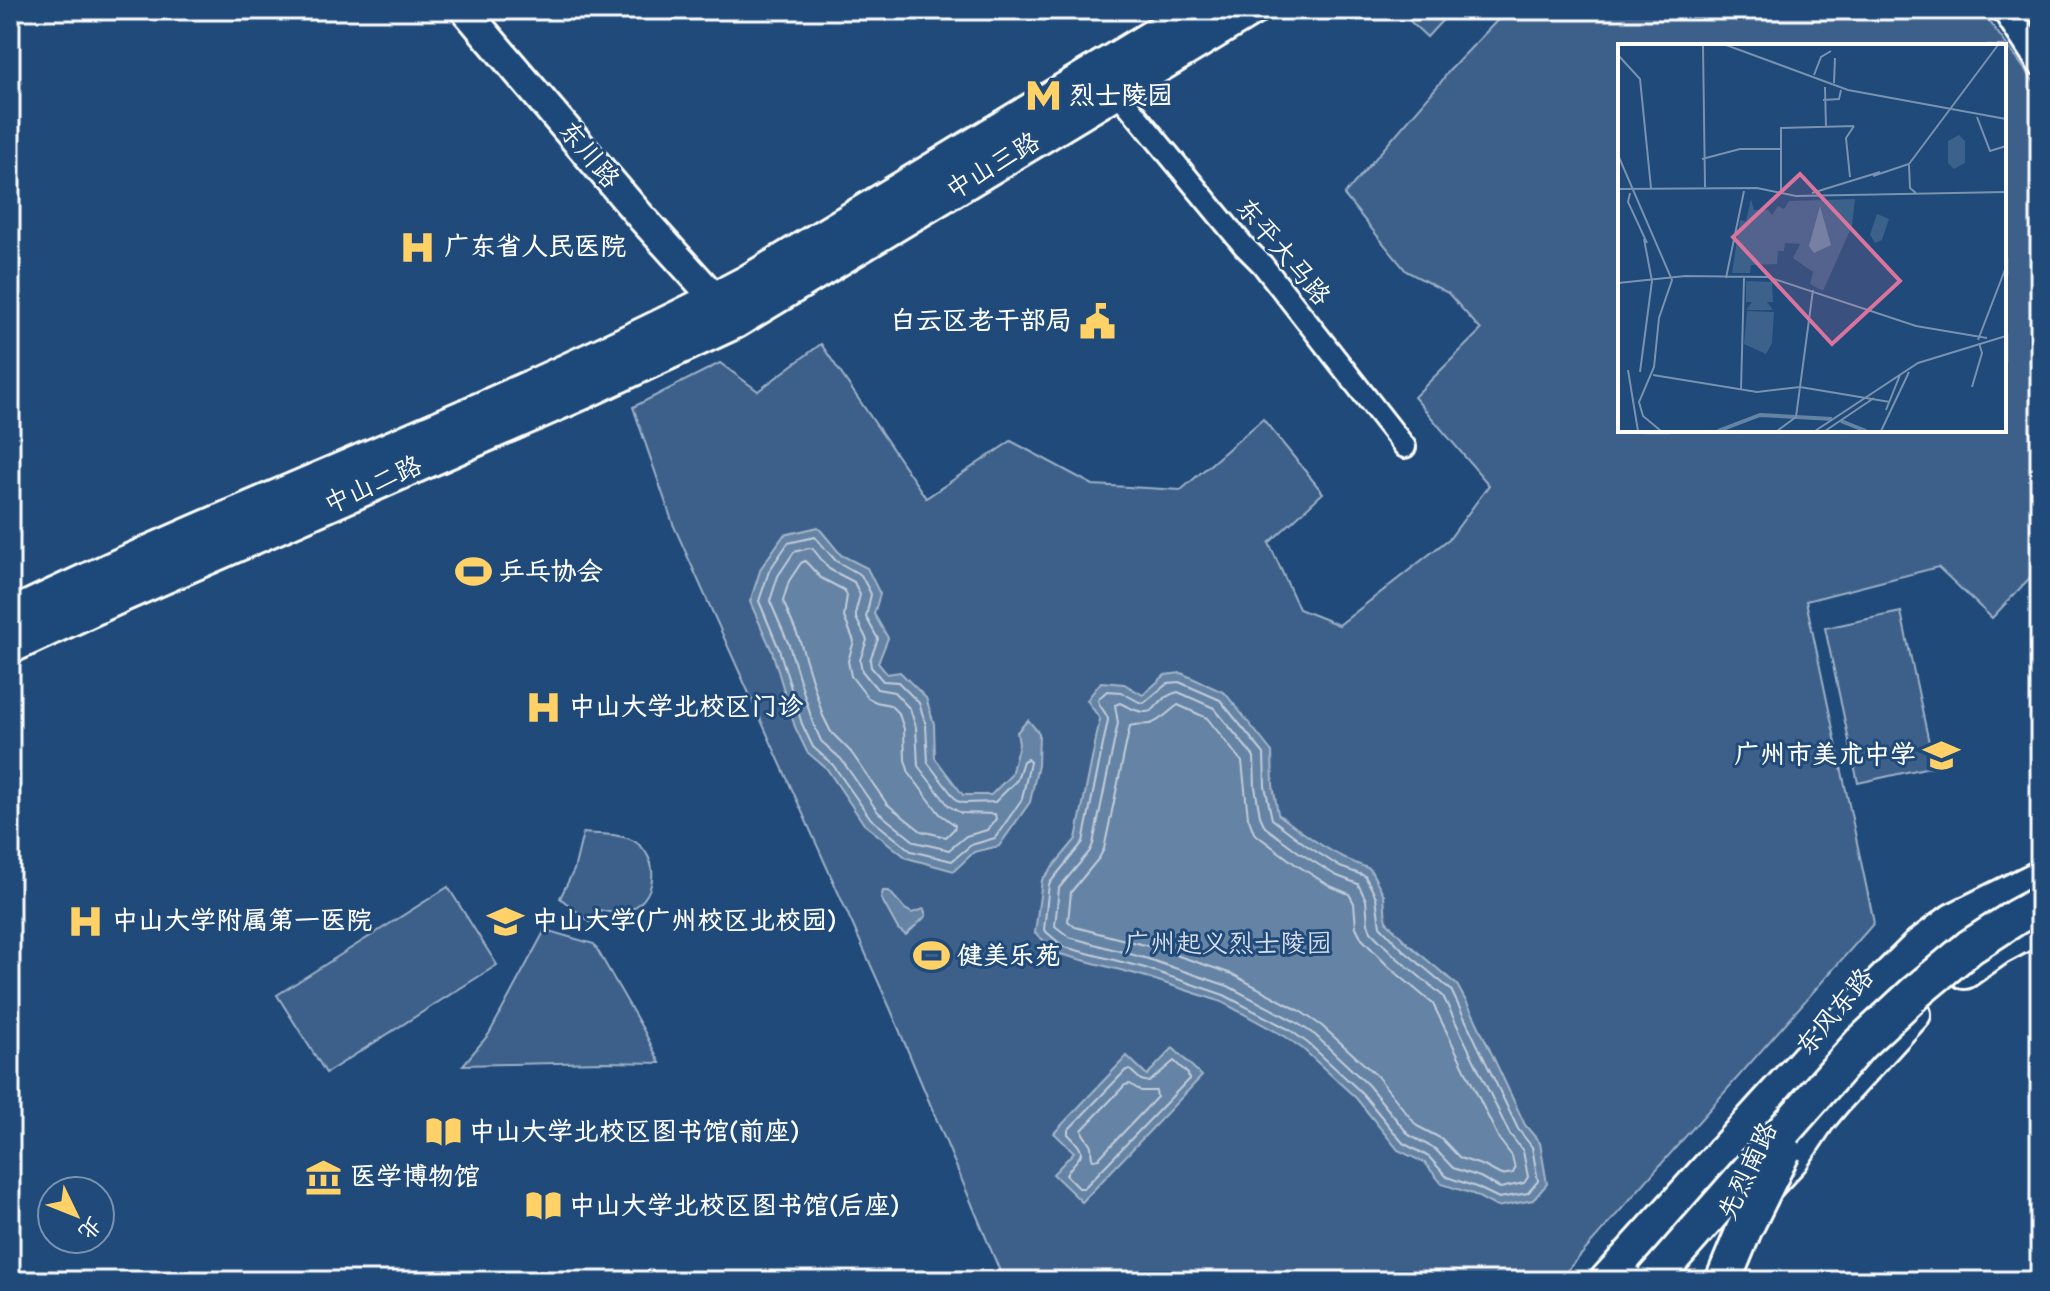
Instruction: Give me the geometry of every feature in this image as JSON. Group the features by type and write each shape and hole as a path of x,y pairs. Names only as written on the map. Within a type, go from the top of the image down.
{"highway":[{"name":"东风东路","path":"1669,1211 1854,988 1910,931 1936,911 1970,892 2040,863"},
{"name":"东风东路","path":"1607,1281 1831,1034 1921,945 1953,921 2040,878"},
{"path":"1652,1281 1860,1044 1970,947 2040,904"},
{"path":"1723,1281 1744,1230 1806,1107"}],"main road":[{"name":"东川路","path":"465,10 641,217 725,310"},
{"name":"中山三路","path":"725,310 806,247 1196,10"},
{"name":"中山三路","path":"725,310 1049,131 1251,10"},
{"name":"中山二路","path":"10,647 32,616 561,372 725,310"},
{"path":"1677,1281 1792,1159 1818,1120 1911,1017 1979,961 2040,926"},
{"name":"先烈南路","path":"1696,1281 1779,1105 1805,1064"},
{"name":"先烈南路","path":"1739,1281 1792,1159"}],"street":[{"path":"2006,10 2040,62"},
{"name":"东平大马路","path":"1117,92 1262,264 1405,447"},
{"path":"1975,909 1998,906 2040,918"}],"green space":[{"path":"1398,10 1452,10 1427,37"},
{"name":"广州起义烈士陵园","path":"1507,10 1981,10 2040,90 2040,567 1992,618 1938,567 1806,601 1874,923 1558,1281 1004,1281 890,1008 673,524 633,407 720,363 758,391 821,344 926,498 1011,441 1093,485 1181,490 1263,419 1323,493 1269,543 1299,609 1339,625 1450,538 1489,485 1414,397 1481,330 1448,293 1406,271 1344,195"},
{"path":"1901,612 1934,766 1858,783 1825,628"},
{"path":"583,833 622,837 634,841 643,849 649,858 652,879 644,899 636,906 618,912 599,910 590,922 560,898 574,870"},
{"path":"448,887 497,965 326,1073 277,995"},
{"path":"545,930 594,944 660,1063 463,1065 489,1034"}],"water":[{"path":"818,527 841,555 867,568 880,594 874,614 888,638 878,663 887,674 900,672 926,698 934,724 935,758 963,795 991,795 1011,775 1019,744 1017,732 1028,720 1039,733 1038,765 1030,802 999,846 974,852 954,871 907,858 864,824 827,769 807,752 795,727 772,651 750,602 761,568 784,535"},
{"path":"1181,673 1225,693 1272,752 1278,814 1322,845 1370,869 1384,895 1386,921 1457,985 1525,1125 1540,1143 1547,1184 1533,1200 1497,1207 1473,1194 1442,1184 1425,1163 1398,1150 1356,1098 1286,1037 1222,1002 1143,976 1060,954 1035,933 1042,880 1076,839 1100,719 1087,700 1101,682 1124,684 1143,695 1165,675"},
{"path":"883,891 889,891 912,913 924,909 926,916 906,935 898,929 881,898"},
{"path":"1173,1048 1202,1076 1082,1202 1053,1174 1074,1152 1054,1133 1127,1056 1147,1075"}],"place":[{"name":"烈士陵园","path":"1043,96"},
{"name":"广东省人民医院","path":"418,247"},
{"name":"白云区老干部局","path":"1098,321"},
{"name":"乒乓协会","path":"473,572"},
{"name":"中山大学北校区门诊","path":"543,707"},
{"name":"广州市美术中学","path":"1942,755"},
{"name":"中山大学附属第一医院","path":"86,921"},
{"name":"中山大学(广州校区北校园)","path":"506,921"},
{"name":"健美乐苑","path":"931,956"},
{"name":"中山大学北校区图书馆(前座)","path":"443,1132"},
{"name":"医学博物馆","path":"324,1177"},
{"name":"中山大学北校区图书馆(后座)","path":"543,1206"}]}
